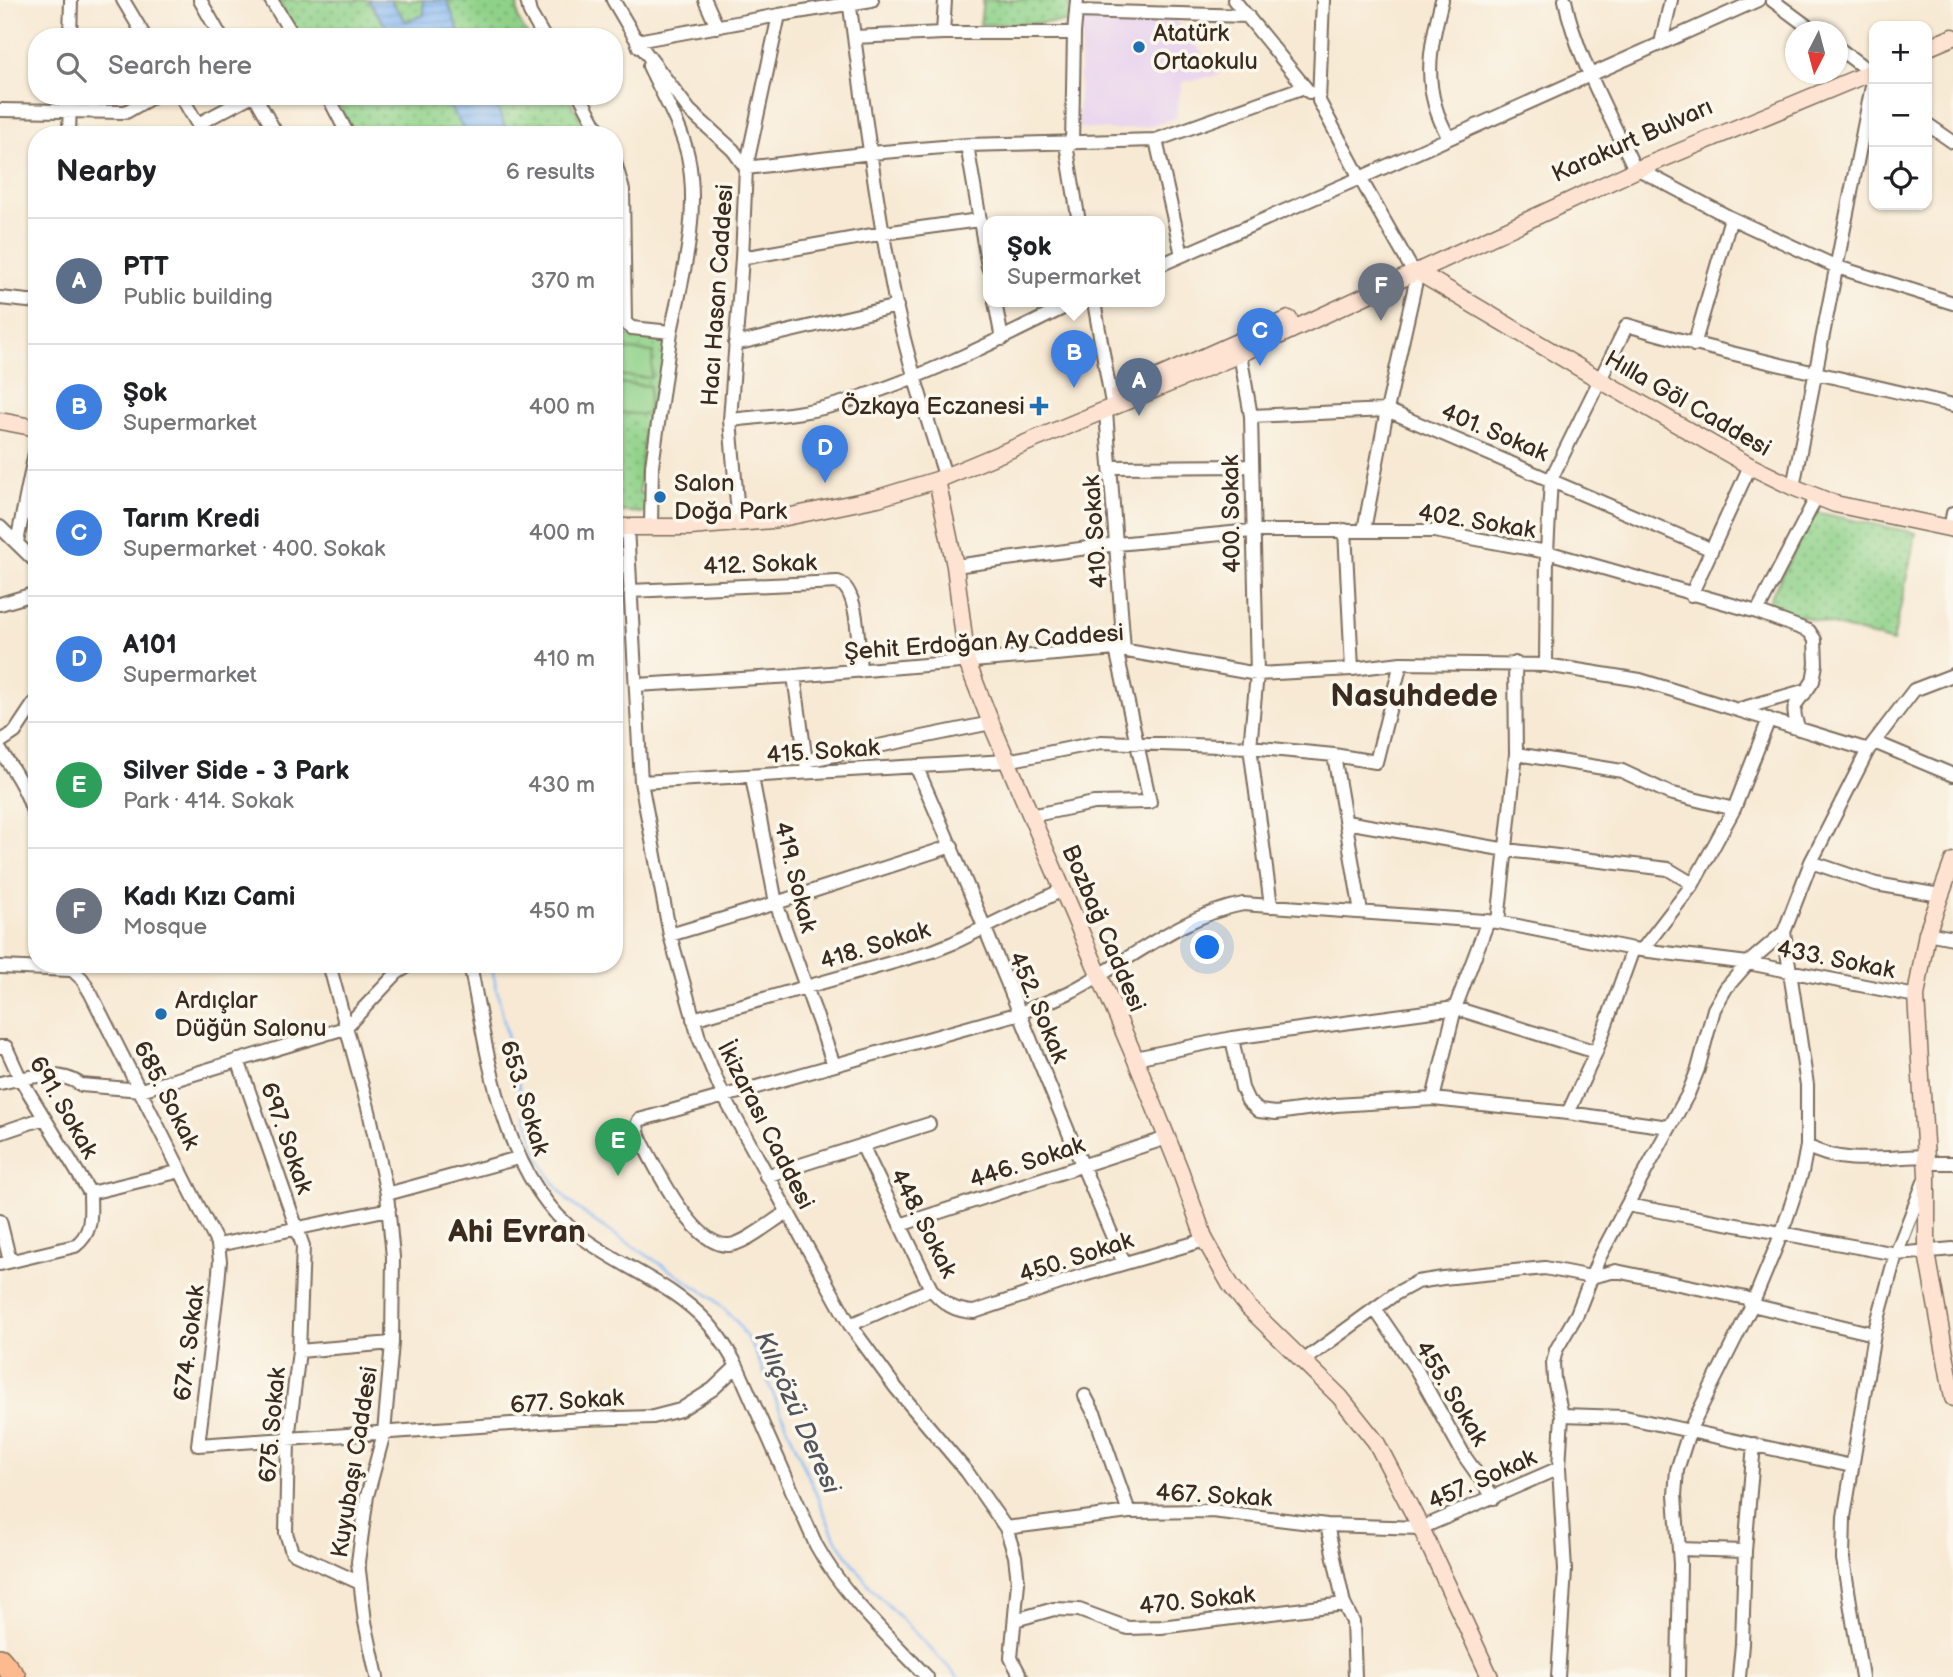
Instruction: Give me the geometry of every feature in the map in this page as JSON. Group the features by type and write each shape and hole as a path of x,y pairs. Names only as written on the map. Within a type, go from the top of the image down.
{"highway":[{"path":"0,1659 15,1677"}],"street":[{"path":"70,28 71,0"},
{"path":"123,0 140,28"},
{"path":"200,0 216,28"},
{"path":"271,0 288,28"},
{"path":"527,0 530,13 539,28"},
{"name":"Hacı Hasan Caddesi","path":"613,0 637,41 690,111 733,149 746,168 730,421 738,514"},
{"path":"705,0 717,27"},
{"path":"651,523 652,466 671,332 690,242 691,194 688,155 675,120 637,41 849,1 872,0"},
{"path":"943,33 945,0"},
{"path":"1234,0 1304,87 1319,101 1360,178 1414,269 1364,530"},
{"path":"1319,101 1323,0"},
{"path":"1442,0 1431,44 1429,73 1437,119 1449,138"},
{"path":"1565,0 1570,22 1591,75 1635,166 1731,218 1837,267 1953,303"},
{"path":"1661,43 1671,0"},
{"path":"1165,263 1758,0"},
{"path":"1772,0 1800,21"},
{"path":"849,1 897,306 940,474"},
{"path":"1078,216 1069,144 1076,6 1248,16"},
{"path":"779,16 746,168 871,152 967,145 1156,140 1304,87"},
{"path":"1932,37 1953,28"},
{"path":"854,37 943,33 1074,33"},
{"path":"1932,46 1953,37"},
{"path":"1848,56 1869,72"},
{"name":"Karakurt Bulvarı","path":"1414,269 1635,166 1869,75"},
{"path":"1793,487 1870,84"},
{"path":"69,105 69,126"},
{"path":"0,110 126,112 138,105"},
{"path":"186,105 199,126"},
{"path":"207,126 239,105"},
{"path":"259,105 271,126"},
{"path":"333,105 343,126"},
{"path":"585,105 596,126"},
{"path":"1932,127 1953,142"},
{"path":"1156,140 1182,255"},
{"path":"967,145 983,241"},
{"path":"623,190 625,323 632,328 671,332"},
{"path":"1694,345 1731,218"},
{"path":"742,258 884,233 979,220"},
{"path":"651,523 715,526 796,516 878,498 1240,354 1414,269"},
{"path":"1108,405 1414,269"},
{"name":"Hılla Göl Caddesi","path":"1414,269 1750,466 1816,498 1854,509 1952,524"},
{"path":"0,298 28,301"},
{"path":"735,344 897,306"},
{"path":"996,307 1002,339"},
{"path":"730,421 803,412 844,402 1002,339 1065,307"},
{"name":"410. Sokak","path":"1030,816 1094,803 1150,802 1120,650 1117,544 1108,405 1095,307"},
{"path":"1546,665 1551,479 1626,325 1694,345 1953,405"},
{"name":"400. Sokak","path":"1240,354 1251,416 1257,674 1250,747 1270,906"},
{"name":"401. Sokak","path":"1251,416 1387,410 1710,549"},
{"path":"0,421 28,426"},
{"path":"0,430 28,435"},
{"path":"1111,467 1251,466"},
{"path":"1691,595 1750,466"},
{"path":"623,524 798,506 940,474"},
{"name":"Bozbağ Caddesi","path":"940,474 967,663 1135,1058 1205,1240 1239,1295 1340,1397 1376,1442 1421,1528 1490,1677"},
{"path":"17,542 28,497"},
{"path":"1757,612 1816,498"},
{"path":"0,527 28,554"},
{"path":"1345,530 1352,669"},
{"name":"402. Sokak","path":"955,566 1117,544 1252,531 1434,531 1547,552 1757,612 1809,631 1815,640 1816,664 1813,681 1794,702 1793,714 1799,729"},
{"name":"İkizarası Caddesi","path":"623,548 630,591 641,782 670,935 705,1057 786,1213 850,1325 896,1388 967,1472 1006,1528 1017,1569 1018,1597 1011,1658 1021,1677"},
{"name":"412. Sokak","path":"630,591 838,582 845,584 852,596 860,671"},
{"path":"0,604 28,596"},
{"name":"Şehit Erdoğan Ay Caddesi","path":"636,685 794,676 1120,650 1257,674 1352,669 1401,663 1546,665 1640,680 1799,729 1871,746 1953,775"},
{"name":"415. Sokak","path":"641,782 752,777 806,768 1007,761 1101,742 1250,747 1376,762 1401,663"},
{"path":"1433,1099 1455,1008 1493,922 1507,850 1516,754 1515,663"},
{"path":"1558,1677 1565,1570 1559,1468 1562,1415 1553,1363 1556,1350 1577,1314 1591,1278 1627,1205 1688,1094 1698,1069 1714,1009 1726,988 1748,963 1784,932 1811,862 1871,746 1914,691 1953,675"},
{"path":"794,676 806,768 991,723"},
{"path":"1740,709 1807,690"},
{"path":"0,743 15,732 28,712"},
{"path":"1568,1113 1596,1052 1637,949 1693,884 1734,809 1769,719"},
{"path":"0,750 22,781 28,796"},
{"path":"1516,754 1622,771 1669,793 1734,809"},
{"path":"1334,755 1361,912"},
{"name":"452. Sokak","path":"916,766 952,846 983,928 1124,1264"},
{"name":"419. Sokak","path":"752,777 776,903 834,1065"},
{"path":"1346,822 1507,850 1668,869 1693,884"},
{"path":"670,935 952,846"},
{"path":"1953,861 1927,933 1916,996 1926,1165 1927,1253 1947,1331 1953,1398"},
{"path":"1811,862 1876,884 1940,895"},
{"name":"418. Sokak","path":"693,1019 933,951 1062,890"},
{"name":"433. Sokak","path":"786,1213 738,1243 720,1244 698,1230 686,1218 639,1136 636,1125 648,1117 723,1095 1020,1013 1070,992 1203,916 1243,904 1493,922 1637,949 1789,970 1916,996"},
{"path":"1678,1677 1679,1549 1675,1495 1677,1470 1690,1429 1752,1304 1781,1235 1802,1172 1807,1146 1807,1085 1784,932"},
{"path":"1927,933 1953,938"},
{"path":"0,967 28,967"},
{"name":"685. Sokak","path":"75,973 91,994 218,1245"},
{"name":"Kuyubaşı Caddesi","path":"331,973 369,1111 387,1194 393,1269 392,1343 384,1433 367,1496 358,1562 358,1582 377,1677"},
{"path":"0,1083 20,1078 64,1077 81,1086 141,1090 345,1028 393,973"},
{"name":"653. Sokak","path":"472,973 494,1079 518,1158 542,1199 580,1237 690,1306 723,1341 775,1447 828,1567 844,1589 927,1677"},
{"path":"1135,1058 1232,1038 1455,1008 1596,1052"},
{"path":"1232,1038 1242,1088 1248,1101 1259,1111 1276,1113 1336,1105 1433,1099 1668,1127"},
{"name":"691. Sokak","path":"0,1047 6,1047 20,1078 90,1192"},
{"name":"697. Sokak","path":"238,1060 296,1229"},
{"path":"0,1133 44,1118"},
{"path":"766,1176 929,1124"},
{"name":"446. Sokak","path":"900,1225 1167,1138"},
{"name":"448. Sokak","path":"862,1145 931,1289 949,1307 960,1311"},
{"path":"1807,1146 1819,1153 1841,1158 1926,1165 1953,1163"},
{"path":"387,1194 518,1158"},
{"path":"1861,1677 1843,1559 1844,1517 1874,1334 1896,1254 1926,1165"},
{"path":"0,1222 5,1263 75,1246 85,1239 89,1228 90,1192 181,1171"},
{"path":"1627,1205 1896,1254 1953,1249"},
{"path":"218,1245 389,1209"},
{"name":"675. Sokak","path":"296,1229 303,1246 303,1271 299,1351 288,1439 286,1533 292,1552 358,1582"},
{"name":"450. Sokak","path":"960,1311 974,1312 1205,1240"},
{"name":"674. Sokak","path":"198,1445 218,1283 218,1245"},
{"path":"1303,1361 1395,1294 1417,1282 1545,1268 1591,1278 1616,1271 1746,1298 1752,1304 1874,1334"},
{"path":"850,1325 931,1289"},
{"name":"455. Sokak","path":"1375,1309 1416,1369 1465,1457 1494,1498"},
{"path":"299,1351 392,1343"},
{"name":"677. Sokak","path":"198,1445 584,1419 653,1417 680,1410 713,1389 737,1366"},
{"path":"1085,1396 1095,1415 1129,1512"},
{"path":"1562,1415 1625,1417 1852,1466"},
{"path":"1739,1677 1745,1551 1754,1444"},
{"name":"457. Sokak","path":"1421,1528 1559,1468"},
{"name":"467. Sokak","path":"1006,1528 1129,1512 1212,1511 1327,1525 1421,1528"},
{"path":"1327,1525 1344,1604 1353,1622 1355,1677"},
{"path":"1679,1549 1745,1551"},
{"name":"470. Sokak","path":"1015,1620 1054,1609 1079,1611 1128,1628 1161,1627 1344,1604"}],"shaded area":[{"name":"Atatürk Ortaokulu","path":"1082,17 1174,19 1220,75 1182,82 1176,118 1151,126 1116,130 1078,128"}],"green space":[{"path":"277,0 517,0 518,19 524,28 294,28"},
{"path":"983,0 1070,0 1069,22 980,25"},
{"path":"339,105 573,105 585,126 350,126"},
{"path":"623,334 664,340 666,347 653,425 645,425 639,493 647,494 647,511 623,512"},
{"path":"623,350 653,352 651,378 623,376"},
{"path":"623,384 650,386 648,415 623,413"},
{"path":"1815,512 1916,533 1893,642 1766,606"}],"water":[{"path":"368,0 390,0 406,21 424,15 423,0 447,0 458,28 387,28"},
{"path":"448,105 496,105 505,126 462,126"}],"waterway":[{"name":"Kılıçözü Deresi","path":"493,973 523,1105 539,1157 552,1180 567,1200 594,1221 713,1298 736,1321 753,1347 835,1538 871,1588 958,1677"}],"place":[{"name":"Atatürk Ortaokulu","path":"1139,47"},
{"name":"Kadı Kızı Cami","path":"1381,321"},
{"name":"Tarım Kredi","path":"1260,366"},
{"name":"Şok","path":"1074,388"},
{"name":"Özkaya Eczanesi","path":"1039,406"},
{"name":"PTT","path":"1139,416"},
{"name":"A101","path":"825,483"},
{"name":"Salon Doğa Park","path":"660,497"},
{"name":"Ardıçlar Düğün Salonu","path":"161,1014"},
{"name":"Silver Side - 3 Park","path":"618,1176"}],"district":[{"name":"Nasuhdede","path":"1414,695"},
{"name":"Ahi Evran","path":"517,1231"}]}
